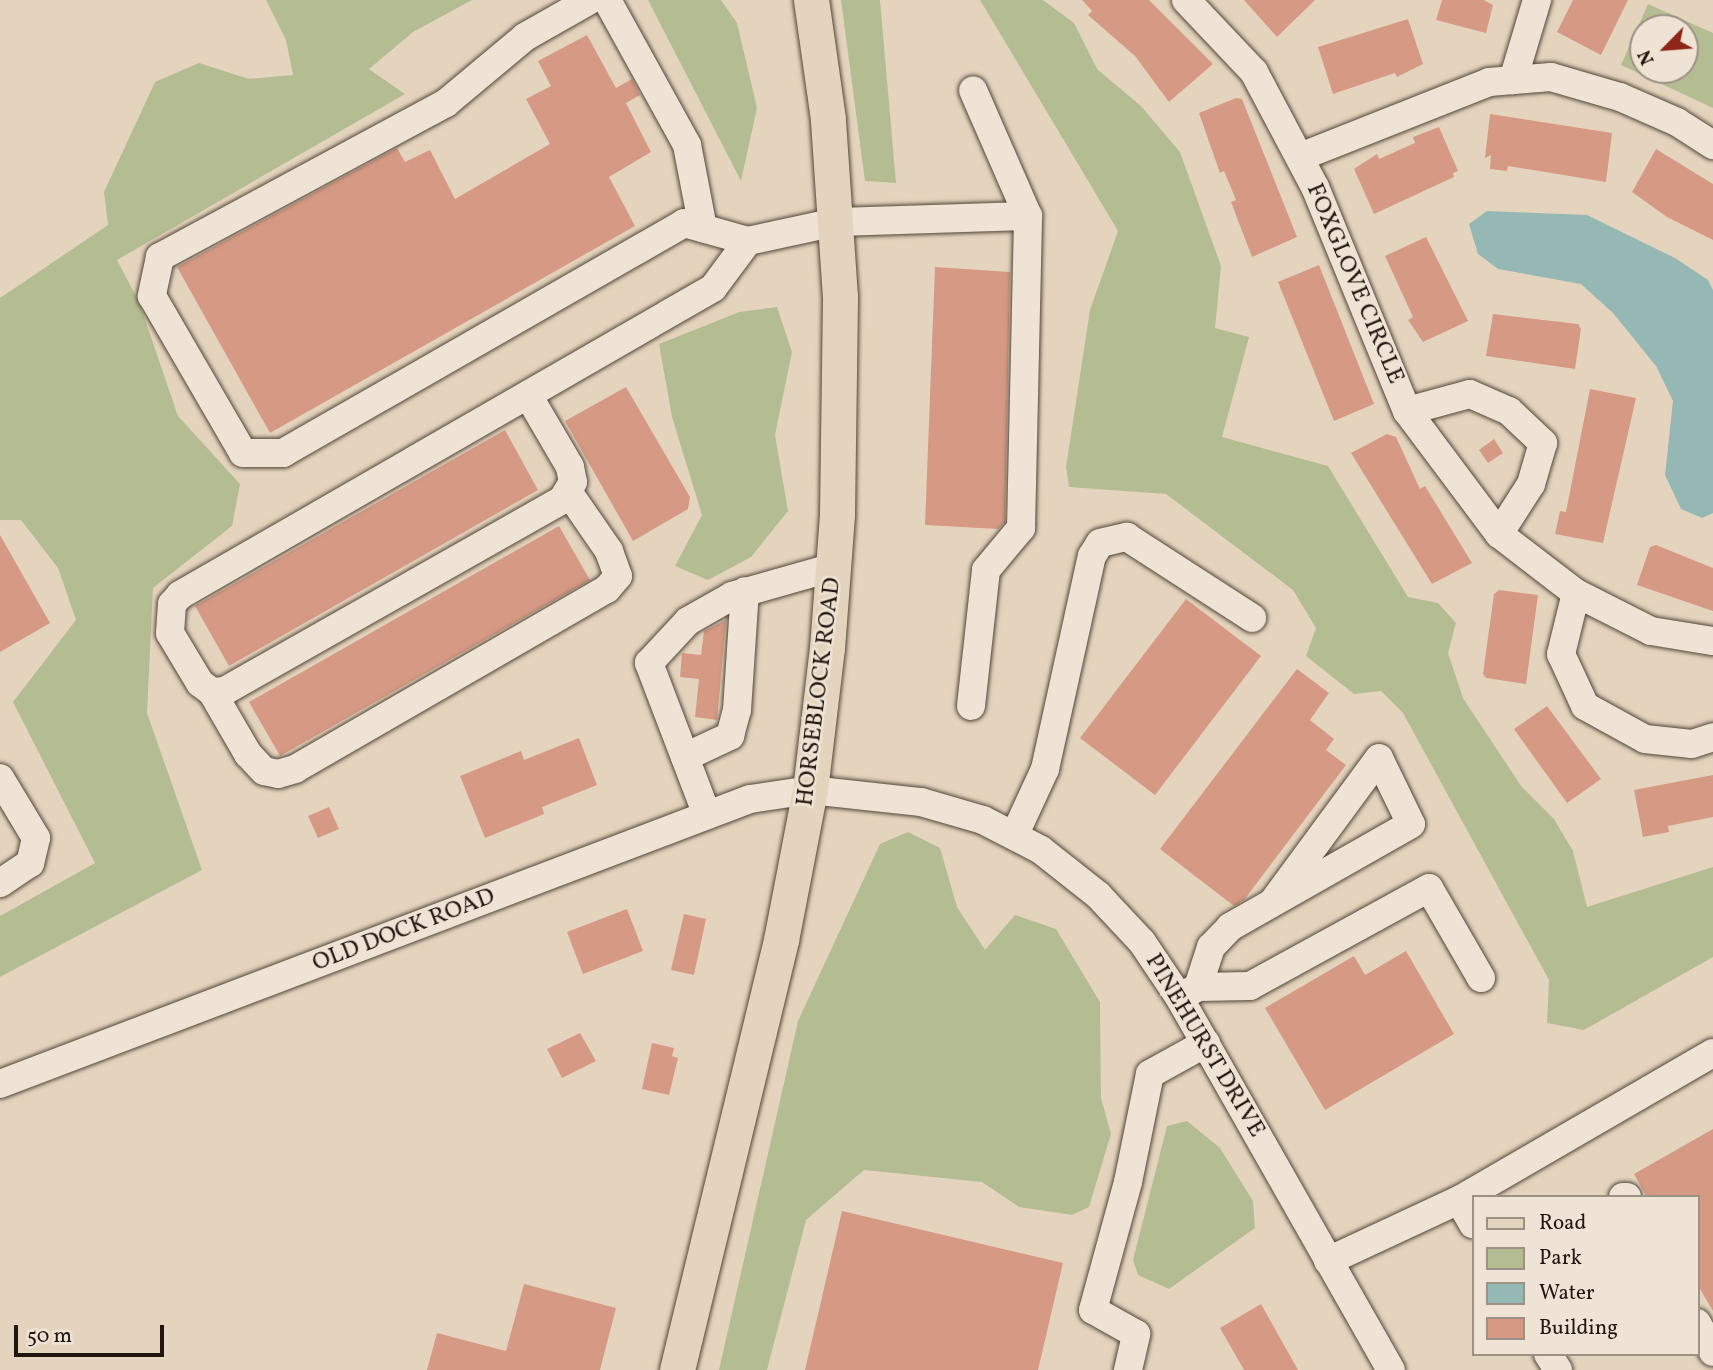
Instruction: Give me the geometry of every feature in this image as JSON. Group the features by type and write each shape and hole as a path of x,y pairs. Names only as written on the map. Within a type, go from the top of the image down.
{"main road":[{"name":"HORSEBLOCK ROAD","path":"677,1370 781,940 810,790 834,567 841,375 836,222 811,0"}],"street":[{"path":"590,0 525,37 446,103 160,257 152,296 243,453 283,453 684,223 748,241 836,222 1028,216"},
{"path":"607,0 687,145 703,228"},
{"name":"FOXGLOVE CIRCLE","path":"1186,0 1254,72 1300,157 1407,411 1499,534 1576,593 1651,631 1713,641"},
{"path":"1513,80 1537,0"},
{"name":"FOXGLOVE CIRCLE","path":"1300,157 1489,82 1550,77 1620,97 1677,122 1713,145"},
{"path":"971,706 986,570 1021,528 1028,216 973,90"},
{"path":"569,493 610,551 618,576 607,589 295,769 278,774 264,771 248,754 212,692 200,683 170,633 172,604 180,595 713,288 748,241"},
{"name":"FOXGLOVE CIRCLE","path":"1407,411 1470,394 1509,411 1543,443 1531,484 1499,534"},
{"path":"212,692 225,691 569,493 573,482 570,467 528,395"},
{"path":"1015,834 1045,769 1092,556 1100,543 1127,537 1252,618"},
{"path":"707,815 649,663 688,621 745,592 834,567"},
{"path":"685,757 730,737 737,710 745,592"},
{"path":"1576,593 1561,654 1586,706 1645,739 1692,744 1713,737"},
{"path":"1189,992 1219,936 1273,902 1412,824 1379,758 1273,902"},
{"path":"0,778 36,838 30,863 0,883"},
{"name":"OLD DOCK ROAD","path":"0,1084 707,815 768,794 810,790"},
{"name":"PINEHURST DRIVE","path":"810,790 921,802 1015,834 1106,903 1189,992 1206,1043 1391,1370"},
{"path":"1189,992 1251,986 1429,888 1481,978"},
{"path":"1128,1370 1136,1334 1093,1310 1128,1182 1150,1074 1206,1043"},
{"path":"1328,1261 1459,1200 1713,1053"},
{"path":"1459,1200 1472,1222"},
{"path":"1699,1327 1713,1352"}],"green space":[{"path":"266,0 472,0 413,32 369,69 405,94 117,260 139,302 178,416 240,484 232,526 153,588 147,713 202,870 0,977 0,916 95,863 13,702 76,620 58,568 21,520 0,520 0,298 108,225 104,192 155,82 199,63 249,79 293,75 286,40"},
{"path":"648,0 721,0 737,23 757,108 741,181"},
{"path":"841,0 880,0 896,183 865,181"},
{"path":"980,0 1043,0 1074,23 1097,69 1141,106 1180,152 1221,266 1215,328 1249,337 1222,437 1328,466 1408,597 1438,603 1456,623 1448,653 1463,698 1521,786 1554,819 1573,851 1587,907 1713,867 1713,957 1584,1030 1547,1023 1549,980 1403,713 1381,691 1354,694 1306,656 1316,628 1293,590 1166,494 1069,487 1066,467 1090,310 1118,231"},
{"path":"1648,4 1670,14 1644,14"},
{"path":"1699,27 1713,33 1713,108 1662,84 1699,84"},
{"path":"1629,47 1629,69 1621,65"},
{"path":"777,307 792,352 775,435 788,511 751,557 708,580 675,566 702,515 672,417 659,344 739,312"},
{"path":"908,832 940,848 957,907 985,950 1015,915 1056,929 1100,1002 1101,1098 1111,1134 1089,1207 1072,1215 1019,1207 982,1182 864,1170 806,1220 767,1370 719,1370 798,1021 880,844"},
{"path":"1187,1121 1220,1148 1253,1201 1255,1228 1169,1289 1138,1275 1133,1260 1167,1126"}],"water":[{"path":"1487,211 1587,215 1675,258 1708,280 1713,290 1713,513 1702,518 1681,509 1665,475 1673,401 1656,366 1613,313 1581,284 1498,269 1478,254 1469,224"}],"building":[{"path":"1082,0 1149,0 1213,64 1169,102 1135,56 1088,15 1092,11"},
{"path":"1244,0 1315,0 1277,37"},
{"path":"1442,0 1484,0 1493,5 1486,33 1436,20"},
{"path":"1573,0 1628,0 1601,55 1557,32"},
{"path":"1408,19 1423,64 1397,77 1395,73 1333,94 1318,47"},
{"path":"587,35 616,88 632,79 640,95 626,103 651,152 609,177 635,226 270,433 177,267 397,148 405,162 430,150 455,199 550,144 526,99 551,86 538,61"},
{"path":"1236,98 1242,99 1297,237 1252,257 1231,202 1236,200 1224,171 1220,173 1199,113"},
{"path":"1490,114 1612,133 1606,182 1508,166 1507,171 1490,169 1491,155 1485,158"},
{"path":"1439,127 1458,171 1453,173 1454,177 1374,214 1354,169 1377,154 1379,159 1415,143 1413,137"},
{"path":"1656,149 1713,184 1713,240 1667,217 1632,192"},
{"path":"1426,237 1468,321 1423,342 1408,320 1413,317 1385,256"},
{"path":"1319,265 1374,404 1334,421 1278,282"},
{"path":"935,267 1010,272 1005,522 998,529 925,525"},
{"path":"1493,314 1578,324 1581,329 1575,369 1486,356"},
{"path":"626,387 690,497 688,509 633,541 565,421"},
{"path":"1590,389 1636,398 1603,543 1555,534 1560,511 1566,512"},
{"path":"505,430 538,490 229,666 195,606"},
{"path":"1387,434 1396,437 1420,489 1425,486 1472,563 1432,584 1351,453"},
{"path":"1494,439 1503,453 1488,463 1479,450"},
{"path":"559,526 590,580 280,756 249,702"},
{"path":"0,535 50,623 0,652"},
{"path":"1656,545 1713,568 1713,611 1637,585 1650,547"},
{"path":"1499,590 1538,595 1526,684 1486,678 1483,674 1494,594"},
{"path":"1186,599 1261,656 1155,795 1080,738"},
{"path":"726,620 717,720 695,717 699,679 680,677 682,653 701,655 704,631"},
{"path":"1297,669 1329,693 1310,720 1334,739 1326,750 1346,765 1244,900 1234,906 1160,849"},
{"path":"1547,706 1601,779 1567,803 1514,729"},
{"path":"579,738 597,785 542,807 544,814 485,838 460,776 521,751 524,760"},
{"path":"1713,775 1713,817 1668,826 1669,832 1643,837 1634,790"},
{"path":"329,807 339,829 318,838 308,816"},
{"path":"627,909 643,951 583,974 567,932"},
{"path":"684,914 706,919 694,975 671,970"},
{"path":"1406,951 1454,1034 1325,1110 1265,1008 1354,956 1365,975"},
{"path":"580,1033 596,1061 562,1078 547,1049"},
{"path":"652,1043 674,1048 672,1056 678,1058 669,1095 642,1089"},
{"path":"1713,1129 1713,1311 1699,1287 1699,1195 1646,1195 1634,1174"},
{"path":"842,1211 1063,1263 1038,1370 805,1370"},
{"path":"524,1284 616,1308 600,1370 427,1370 437,1333 506,1351"},
{"path":"1261,1304 1298,1370 1244,1370 1220,1328"}]}
